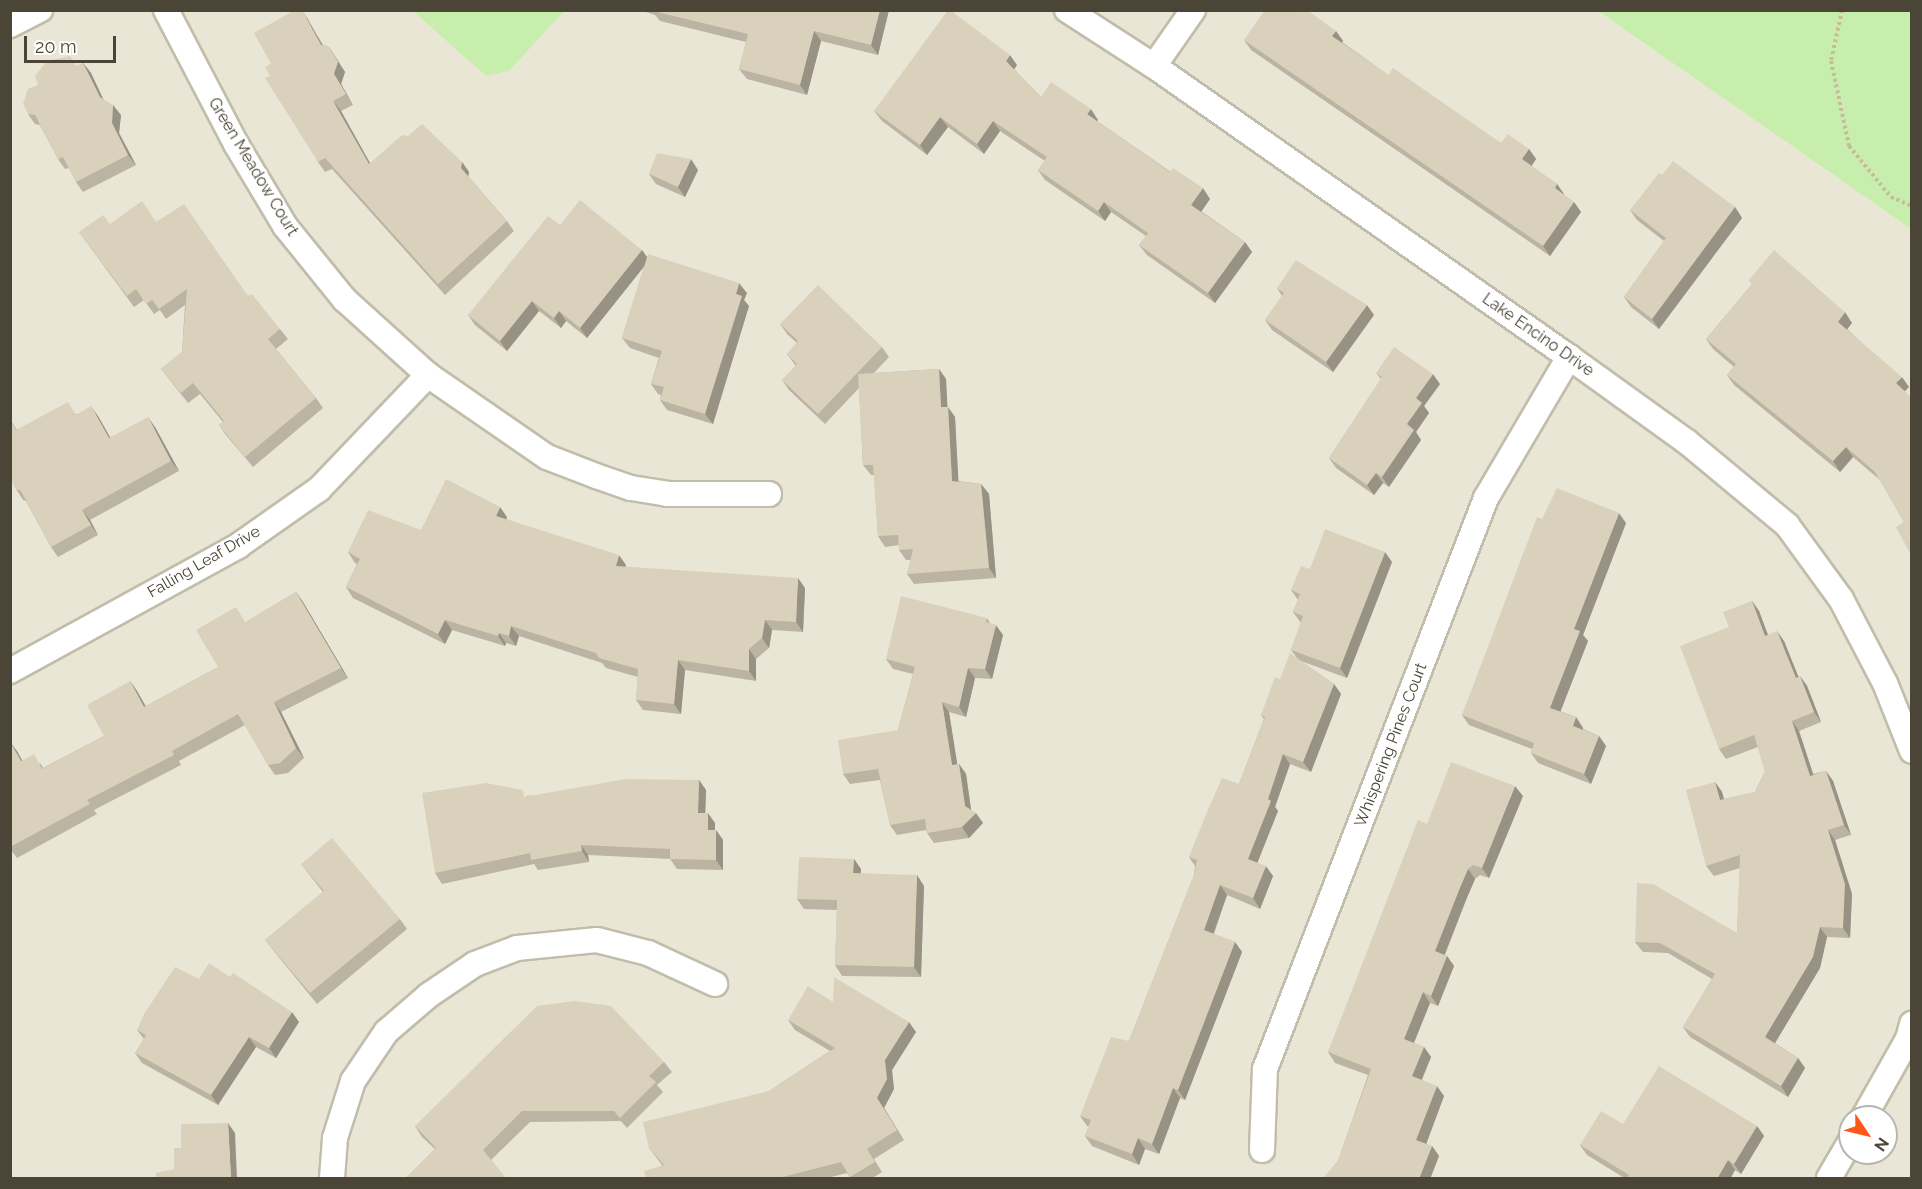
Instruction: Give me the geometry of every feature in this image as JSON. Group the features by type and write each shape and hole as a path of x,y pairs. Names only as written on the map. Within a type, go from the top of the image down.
{"street":[{"path":"10,25 40,10"},
{"name":"Green Meadow Court","path":"166,10 236,144 285,226 345,300 428,375 547,457 596,476 631,488 667,494 769,494"},
{"name":"Lake Encino Drive","path":"1067,10 1154,66 1569,357 1687,442 1787,525 1841,599 1885,684 1911,751"},
{"path":"1154,66 1193,10"},
{"name":"Whispering Pines Court","path":"1262,1150 1265,1069 1482,509 1569,357"},
{"name":"Falling Leaf Drive","path":"10,671 238,546 310,495 428,375"},
{"path":"332,1179 335,1138 359,1071 386,1032 429,995 475,964 517,948 597,940 648,953 715,984"},
{"path":"1871,1105 1908,1039 1911,1024"},
{"path":"1829,1179 1838,1163"}],"path":[{"path":"1842,10 1831,61 1849,146 1891,197 1911,206"}],"shaded area":[{"path":"10,11 1598,11 1911,229 1911,1178 11,1178"}],"green space":[{"path":"413,11 564,11 509,71 486,76"},
{"path":"1598,11 1911,11 1911,229"}],"building":[{"path":"295,10 302,10 321,45 329,47 338,62 334,74 346,94 333,101 369,164 402,135 408,136 422,124 462,162 461,168 507,221 438,284 325,158 318,162 265,78 270,76 265,67 271,64 254,33"},
{"path":"880,10 871,45 814,31 800,85 739,69 748,34 653,11"},
{"path":"948,10 1010,55 1006,61 1041,97 1051,82 1091,109 1087,114 1170,172 1173,168 1203,188 1191,205 1245,242 1208,293 1139,245 1148,233 1104,202 1098,211 1038,170 1047,157 993,121 977,144 940,117 920,145 874,111"},
{"path":"1265,10 1293,10 1297,13 1299,10 1307,10 1336,31 1332,36 1388,75 1393,68 1501,143 1508,134 1529,149 1522,159 1557,184 1555,188 1574,202 1543,246 1244,40"},
{"path":"70,56 76,66 83,63 100,97 113,105 112,123 128,155 76,182 63,157 58,159 35,115 28,114 23,104 28,89 38,85 35,76 47,61"},
{"path":"657,153 691,159 678,187 649,174"},
{"path":"1673,161 1735,207 1652,319 1624,297 1666,238 1630,210 1659,173 1662,175"},
{"path":"580,200 642,250 580,328 559,311 554,318 532,301 500,341 468,315 548,216 560,225"},
{"path":"142,201 156,222 184,204 248,296 252,294 280,329 268,339 316,398 245,457 219,425 224,421 193,383 181,393 161,369 182,352 187,289 159,309 152,300 146,304 136,289 127,296 79,232 103,215 110,224"},
{"path":"1774,250 1845,312 1838,322 1902,377 1896,383 1911,397 1911,555 1896,527 1904,522 1875,472 1846,447 1833,461 1727,375 1736,364 1706,339 1752,284 1749,280"},
{"path":"648,254 739,283 736,294 742,296 705,414 660,400 664,387 651,384 662,351 622,338"},
{"path":"1296,260 1367,305 1326,362 1265,320 1284,293 1277,288"},
{"path":"818,285 882,347 818,414 782,380 797,364 787,354 798,341 780,324"},
{"path":"1394,347 1433,374 1416,398 1422,403 1407,424 1414,430 1382,477 1376,473 1367,485 1329,458 1382,377 1376,373"},
{"path":"939,369 941,407 948,407 952,481 981,484 989,568 907,574 913,549 899,550 898,535 878,536 873,465 863,465 858,374"},
{"path":"68,402 76,415 91,406 109,438 148,417 171,461 82,510 91,525 51,547 21,491 16,489 10,478 10,420 16,430"},
{"path":"446,479 500,507 496,516 619,555 616,566 798,578 796,622 765,620 762,638 749,649 749,671 678,660 674,704 636,700 638,669 599,658 596,653 511,626 509,636 499,633 498,636 445,620 438,634 346,587 360,559 348,552 368,510 421,530"},
{"path":"1557,488 1619,513 1574,629 1580,631 1550,708 1576,717 1573,726 1599,736 1584,774 1531,753 1534,743 1462,715 1537,517 1542,519"},
{"path":"1325,529 1385,552 1340,668 1291,650 1303,616 1293,612 1300,594 1291,590 1301,566 1310,569"},
{"path":"296,592 341,668 274,702 296,748 280,763 268,765 238,714 172,751 174,755 87,800 90,804 10,847 10,742 21,761 34,754 42,769 104,736 87,705 130,681 144,707 218,667 196,630 236,607 245,622"},
{"path":"901,596 987,618 986,622 996,625 985,669 968,668 959,707 942,702 952,765 959,764 965,806 976,813 962,827 927,833 925,819 890,825 878,769 843,774 838,740 898,730 915,667 886,659"},
{"path":"1752,601 1765,636 1777,631 1796,678 1800,676 1814,712 1792,721 1810,776 1826,771 1844,825 1828,830 1845,884 1843,928 1820,927 1813,957 1765,1037 1798,1058 1781,1086 1683,1027 1715,974 1660,943 1635,942 1637,883 1653,884 1737,933 1740,855 1706,866 1686,790 1715,782 1720,800 1755,792 1765,771 1754,735 1719,749 1680,646 1729,627 1723,612"},
{"path":"1290,653 1334,684 1303,762 1283,754 1268,799 1271,801 1248,859 1266,866 1253,898 1220,885 1204,930 1235,942 1178,1090 1173,1088 1152,1144 1138,1138 1132,1154 1085,1136 1091,1120 1080,1116 1111,1037 1129,1041 1194,875 1197,860 1189,857 1205,817 1222,778 1239,784 1265,717 1261,715 1275,677 1280,679"},
{"path":"1451,762 1515,786 1482,868 1473,865 1468,869 1435,951 1447,956 1431,996 1423,992 1404,1039 1424,1047 1412,1076 1437,1086 1416,1140 1432,1146 1419,1179 1323,1179 1338,1161 1371,1069 1328,1052 1418,820 1427,824"},
{"path":"626,779 699,780 698,813 708,813 708,830 716,830 716,860 670,859 670,849 581,845 582,851 531,860 530,853 435,873 422,793 486,783 523,790 524,797"},
{"path":"332,838 400,919 310,993 265,940 324,891 301,864"},
{"path":"799,857 854,859 853,873 917,875 914,967 835,965 837,900 797,899"},
{"path":"209,963 230,977 233,973 292,1012 269,1048 249,1037 211,1095 135,1053 146,1035 137,1030 144,1014 175,967 199,979"},
{"path":"834,977 909,1022 885,1060 887,1079 877,1098 897,1130 867,1149 875,1162 850,1177 841,1162 775,1179 646,1179 644,1171 664,1165 649,1148 643,1122 769,1091 835,1048 788,1020 808,986 833,1002"},
{"path":"575,1001 611,1006 664,1062 649,1076 656,1082 620,1118 614,1111 522,1111 483,1150 505,1177 504,1179 405,1179 436,1148 415,1126 537,1006"},
{"path":"1659,1066 1757,1126 1734,1164 1728,1160 1717,1179 1627,1179 1629,1175 1580,1145 1601,1111 1623,1124"},
{"path":"228,1123 231,1179 156,1179 156,1173 174,1169 174,1148 181,1148 181,1124"}]}
